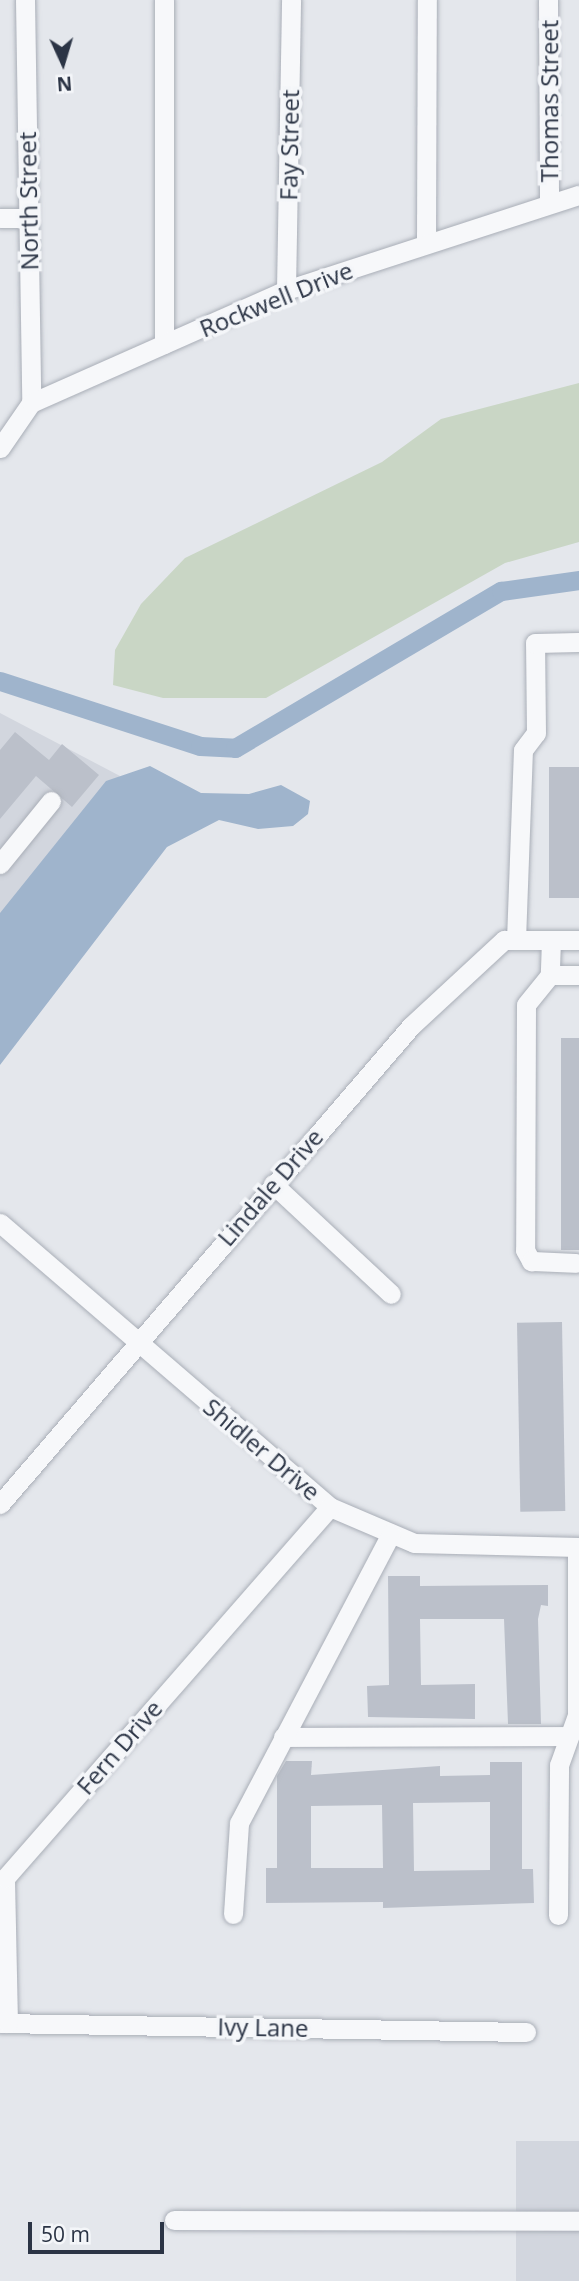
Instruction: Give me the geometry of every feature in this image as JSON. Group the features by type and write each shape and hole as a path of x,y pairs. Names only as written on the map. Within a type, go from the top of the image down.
{"street":[{"name":"North Street","path":"25,0 31,403"},
{"path":"164,0 164,344"},
{"name":"Fay Street","path":"286,290 291,0"},
{"path":"426,243 427,0"},
{"name":"Thomas Street","path":"548,0 549,201"},
{"name":"Rockwell Drive","path":"31,403 286,290 549,201 579,195"},
{"path":"0,218 28,218"},
{"path":"0,448 31,403"},
{"path":"516,940 523,750 536,733 535,643 579,642"},
{"path":"0,864 51,801"},
{"name":"Lindale Drive","path":"0,1504 135,1341 411,1026 504,940 579,940"},
{"path":"551,940 550,975 526,1005 525,1250 531,1261 576,1263"},
{"path":"550,975 579,975"},
{"path":"273,1184 391,1294"},
{"name":"Shidler Drive","path":"0,1223 330,1507 414,1543 578,1547"},
{"name":"Fern Drive","path":"4,2023 5,1878 330,1507"},
{"path":"233,1914 239,1823 391,1533"},
{"path":"558,1915 559,1765 577,1715 578,1547"},
{"path":"283,1737 569,1736"},
{"name":"Ivy Lane","path":"4,2023 526,2032"},
{"path":"174,2220 579,2221"}],"shaded area":[{"path":"0,713 120,776 0,916"},
{"path":"516,2141 579,2141 579,2281 516,2281"}],"green space":[{"path":"579,383 579,542 505,563 266,698 163,698 113,685 115,650 141,604 185,558 382,462 441,419"}],"water":[{"path":"150,766 201,793 249,794 281,785 310,801 308,814 293,826 258,829 219,820 167,847 0,1065 0,913 106,781"}],"building":[{"path":"15,732 49,760 62,744 99,775 72,807 36,776 0,819 0,750"},
{"path":"549,767 579,767 579,898 549,898"},
{"path":"561,1038 579,1038 579,1250 561,1250"},
{"path":"562,1322 565,1511 520,1512 517,1323"},
{"path":"388,1576 420,1576 420,1586 548,1585 548,1606 541,1605 538,1619 541,1724 508,1724 504,1619 420,1619 421,1685 475,1684 475,1719 368,1717 367,1686 389,1685"},
{"path":"286,1761 312,1761 311,1775 440,1766 440,1776 490,1775 490,1762 522,1762 522,1869 533,1869 534,1903 383,1908 383,1902 266,1903 266,1868 277,1868 277,1776","holes":["490,1802 490,1870 414,1871 413,1803","382,1805 383,1868 311,1868 311,1806"]}],"waterway":[{"path":"0,681 200,746 235,748 501,591 579,580"}]}
